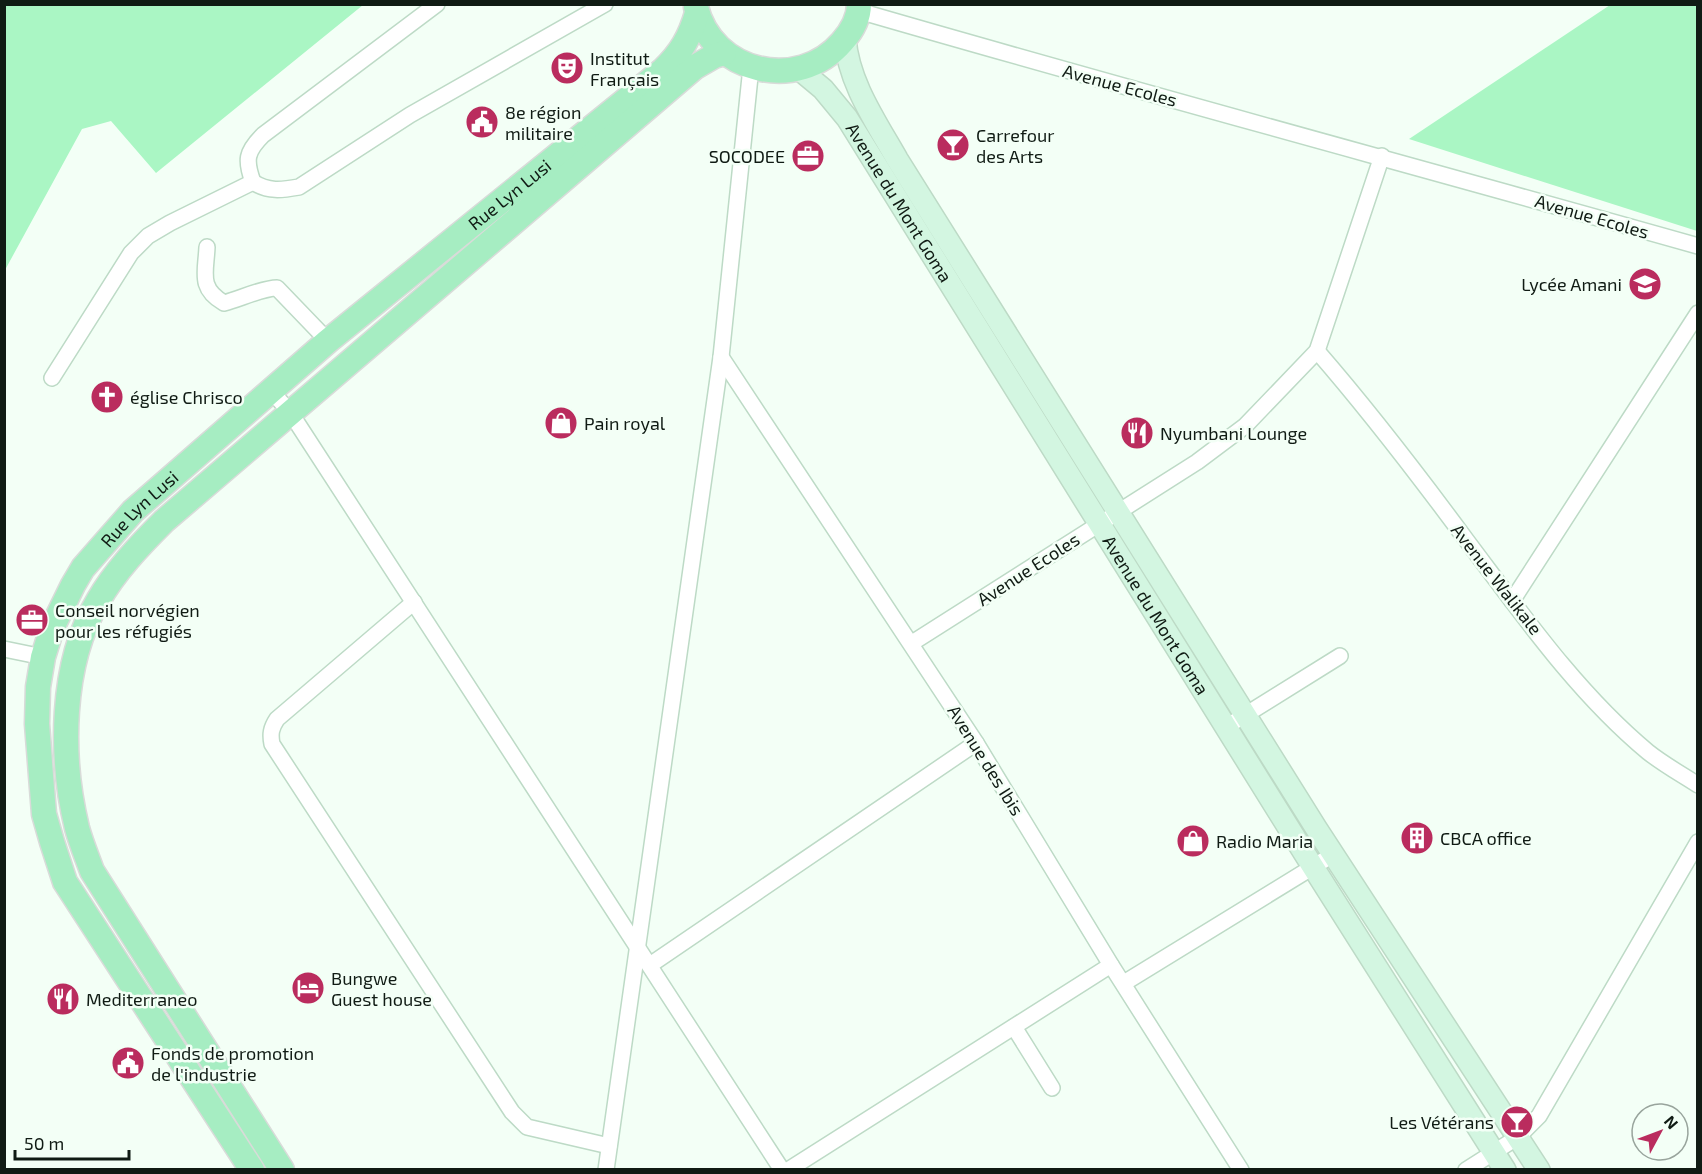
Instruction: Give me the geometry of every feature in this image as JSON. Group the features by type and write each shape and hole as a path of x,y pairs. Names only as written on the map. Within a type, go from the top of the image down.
{"main road":[{"path":"696,9 708,35 724,53 751,67 783,72 799,69 829,55 845,38 859,8"},
{"name":"Rue Lyn Lusi","path":"252,1170 65,882 51,843 44,814 37,724 38,687 43,657 52,627 83,568 133,511 328,341 663,70 674,60 686,43 696,9"},
{"name":"Rue Lyn Lusi","path":"282,1170 92,871 78,830 71,796 67,755 69,696 80,645 89,619 106,587 128,559 164,521 695,67 724,53"}],"street":[{"path":"436,4 263,135 252,146 248,159 253,182 263,188 281,190 298,187 410,115 605,4"},
{"name":"Avenue Ecoles","path":"859,8 1091,78 1382,156 1698,246"},
{"path":"845,38 850,68 856,82 897,159 1334,854 1539,1170"},
{"path":"606,1170 721,357 751,67"},
{"name":"Avenue du Mont Goma","path":"799,69 823,89 847,118 1313,867 1499,1161"},
{"name":"Avenue Ecoles","path":"912,643 1197,462 1245,426 1317,351 1382,156"},
{"path":"52,378 131,253 148,236 253,182"},
{"path":"207,247 206,286 213,296 224,303 268,288 277,288 328,341"},
{"path":"1512,601 1698,313"},
{"name":"Avenue Walikale","path":"1317,351 1376,420 1512,601 1576,680 1621,728 1650,753 1698,785"},
{"name":"Avenue des Ibis","path":"721,357 976,743 1111,965 1241,1170"},
{"path":"272,392 290,412 782,1170"},
{"path":"1037,423 1056,411"},
{"path":"414,602 277,719 272,725 270,735 272,744 512,1112 527,1127 609,1146"},
{"path":"1170,637 1190,624"},
{"path":"4,650 43,657"},
{"path":"1226,727 1340,656"},
{"path":"650,965 976,743"},
{"path":"1466,1170 1499,1161 1539,1116 1698,842"},
{"path":"1124,983 1334,854"},
{"path":"788,1170 1111,965"},
{"path":"1014,1027 1052,1088"}],"green space":[{"path":"5,4 363,5 156,173 111,121 82,129 5,270"},
{"path":"1610,5 1697,5 1697,231 1409,139"}],"place":[{"name":"Institut Français","path":"567,68"},
{"name":"8e région militaire","path":"482,122"},
{"name":"Carrefour des Arts","path":"953,145"},
{"name":"SOCODEE","path":"808,156"},
{"name":"Lycée Amani","path":"1645,284"},
{"name":"église Chrisco","path":"107,397"},
{"name":"Pain royal","path":"561,423"},
{"name":"Nyumbani Lounge","path":"1137,433"},
{"name":"Conseil norvégien pour les réfugiés","path":"32,620"},
{"name":"CBCA office","path":"1417,838"},
{"name":"Radio Maria","path":"1193,841"},
{"name":"Bungwe Guest house","path":"308,988"},
{"name":"Mediterraneo","path":"63,999"},
{"name":"Fonds de promotion de l'industrie","path":"128,1063"},
{"name":"Les Vétérans","path":"1517,1122"}]}
